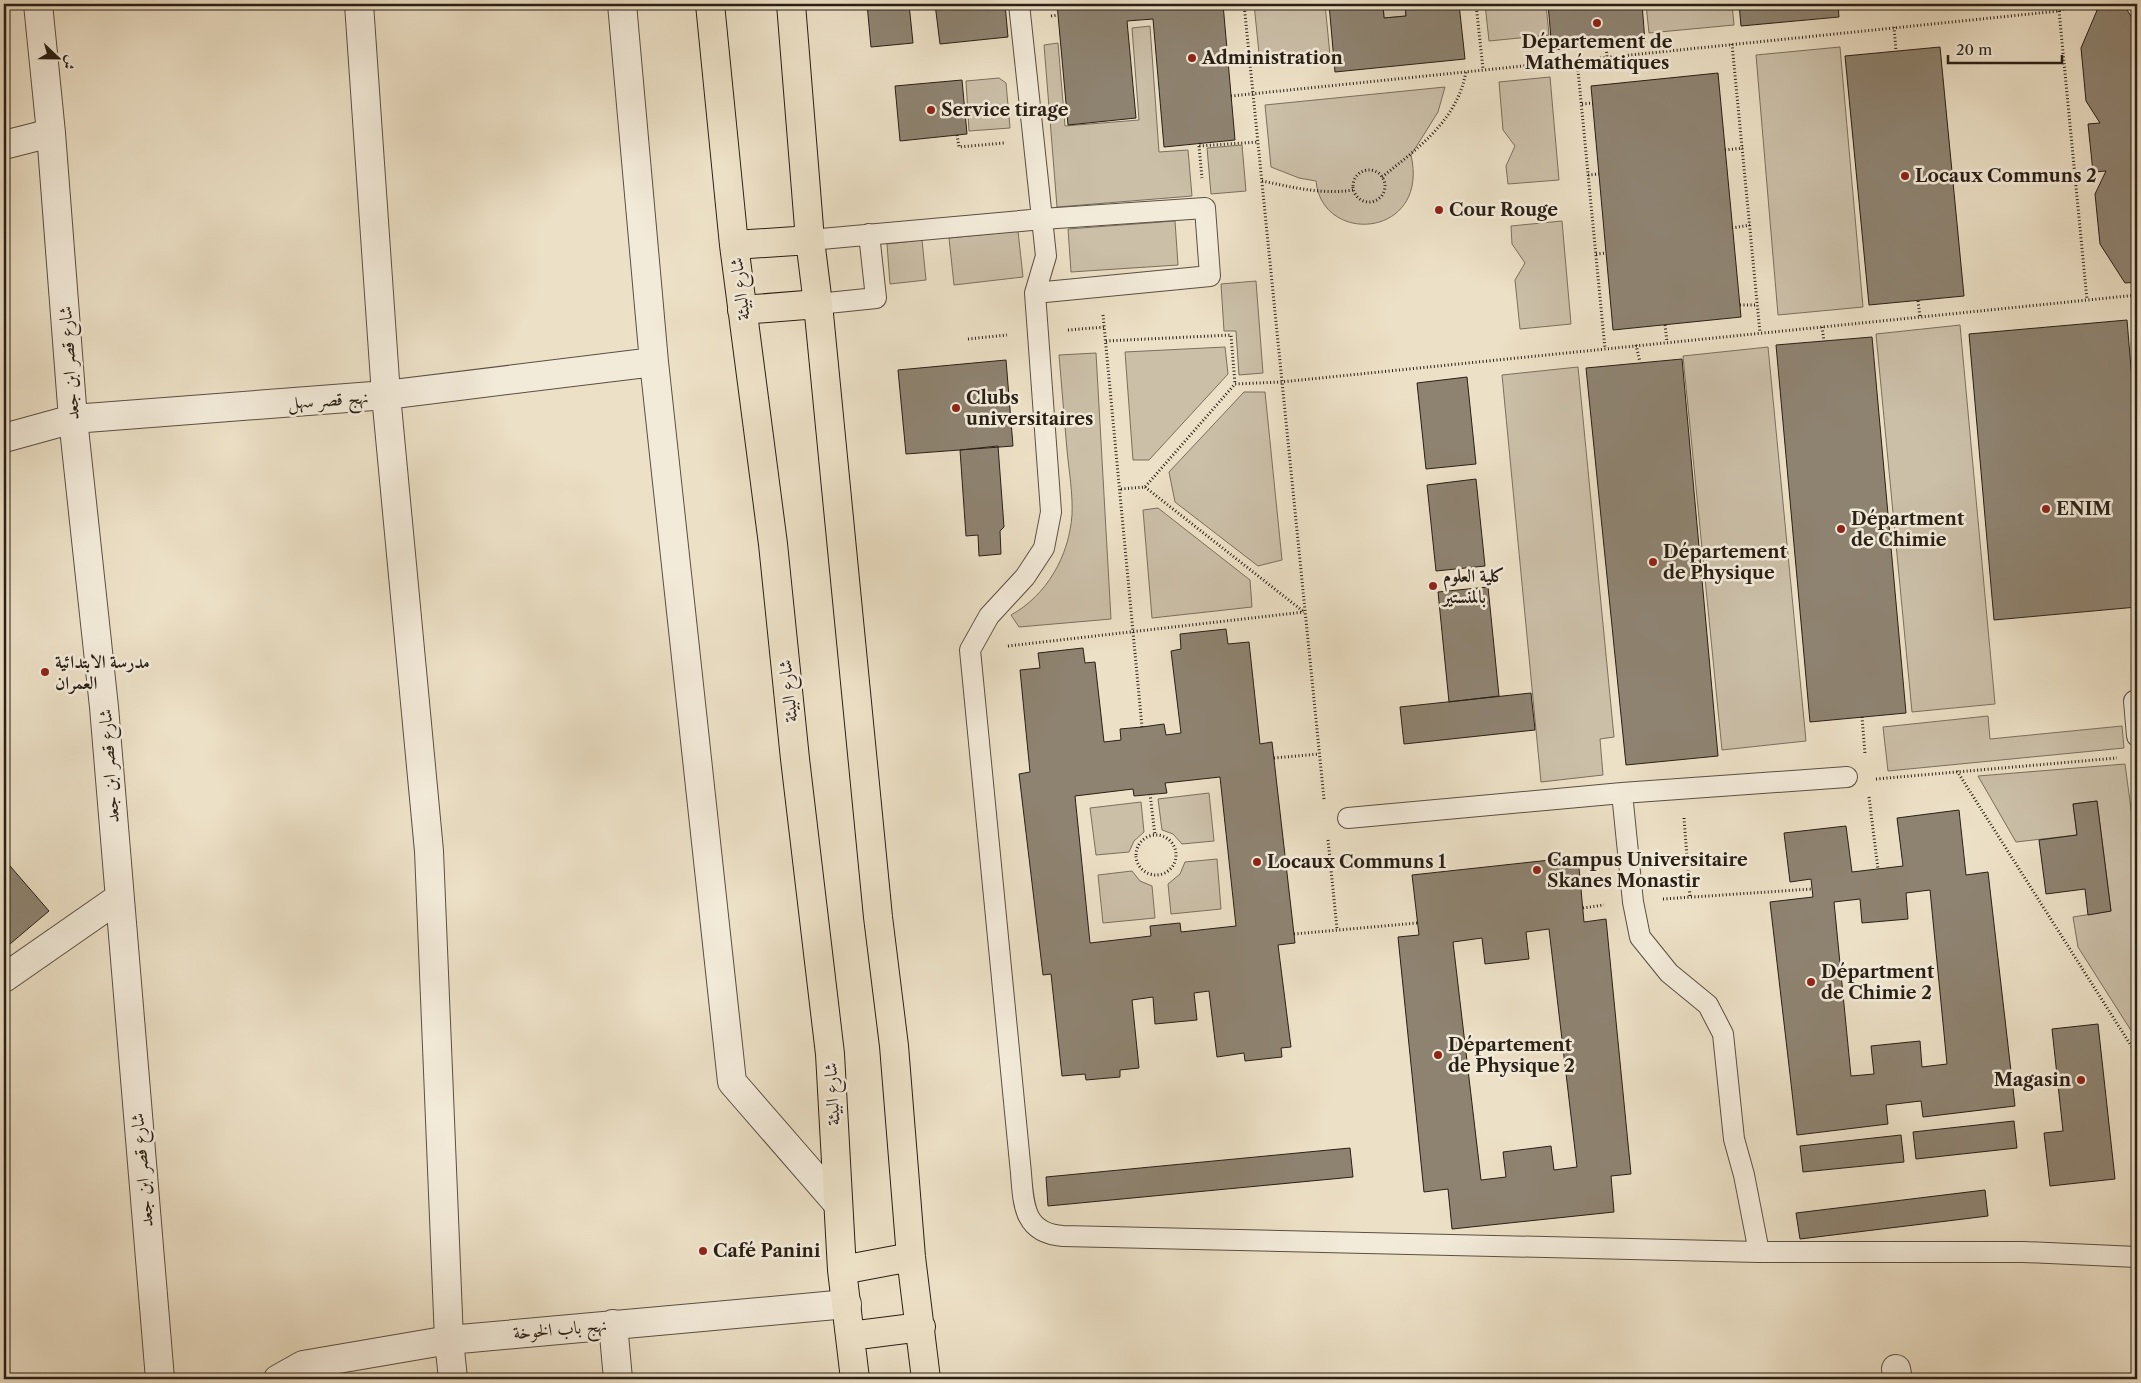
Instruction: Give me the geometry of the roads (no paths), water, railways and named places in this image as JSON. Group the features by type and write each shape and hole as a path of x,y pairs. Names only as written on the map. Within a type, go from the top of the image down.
{"main road":[{"name":"شارع البيئة","path":"710,4 734,245 773,544 795,759 830,1054 842,1270 855,1379"},
{"path":"791,4 810,240 818,304 878,917 894,1046 911,1257 926,1379"},
{"path":"734,245 810,240"},
{"path":"742,310 818,304"},
{"path":"842,1270 911,1257"},
{"path":"850,1336 921,1327"}],"street":[{"name":"شارع قصر ابن جعد","path":"38,4 51,133 73,419 104,707 160,1379"},
{"path":"359,4 386,395 428,851 449,1340 453,1379"},
{"path":"622,4 654,362 732,1082 838,1204"},
{"path":"4,145 51,133"},
{"name":"نهج قصر سهل","path":"4,438 73,419 386,395 654,362"},
{"path":"4,978 119,898"},
{"name":"نهج باب الخوخة","path":"278,1379 303,1365 449,1340 847,1304"},
{"path":"613,1324 618,1379"}],"lane":[{"path":"1019,4 1046,256 1036,293 1051,512 1044,548 1025,577 989,616 970,650 1026,1214 1040,1231 1051,1236 1759,1252 2024,1252 2137,1257"},
{"path":"810,240 1042,219 1205,208 1210,276 1036,293"},
{"path":"818,304 876,298 869,234"},
{"path":"2137,701 2134,701 2137,736"},
{"path":"1348,818 1622,793 1847,777"},
{"path":"1622,793 1633,902 1640,937 1669,973 1708,1005 1723,1034 1734,1139 1744,1175 1759,1252"}],"place":[{"name":"Département de Mathématiques","path":"1597,23"},
{"name":"Administration","path":"1192,58"},
{"name":"Service tirage","path":"931,110"},
{"name":"Locaux Communs 2","path":"1905,176"},
{"name":"Cour Rouge","path":"1439,210"},
{"name":"Clubs universitaires","path":"956,408"},
{"name":"ENIM","path":"2046,509"},
{"name":"Départment de Chimie","path":"1841,529"},
{"name":"Département de Physique","path":"1653,562"},
{"name":"كلية العلوم بالمنستير","path":"1433,586"},
{"name":"مدرسة الابتدائية العمران","path":"45,672"},
{"name":"Locaux Communs 1","path":"1257,862"},
{"name":"Campus Universitaire Skanes Monastir","path":"1537,870"},
{"name":"Départment de Chimie 2","path":"1811,982"},
{"name":"Département de Physique 2","path":"1438,1055"},
{"name":"Magasin","path":"2081,1080"},
{"name":"Café Panini","path":"703,1251"}]}
